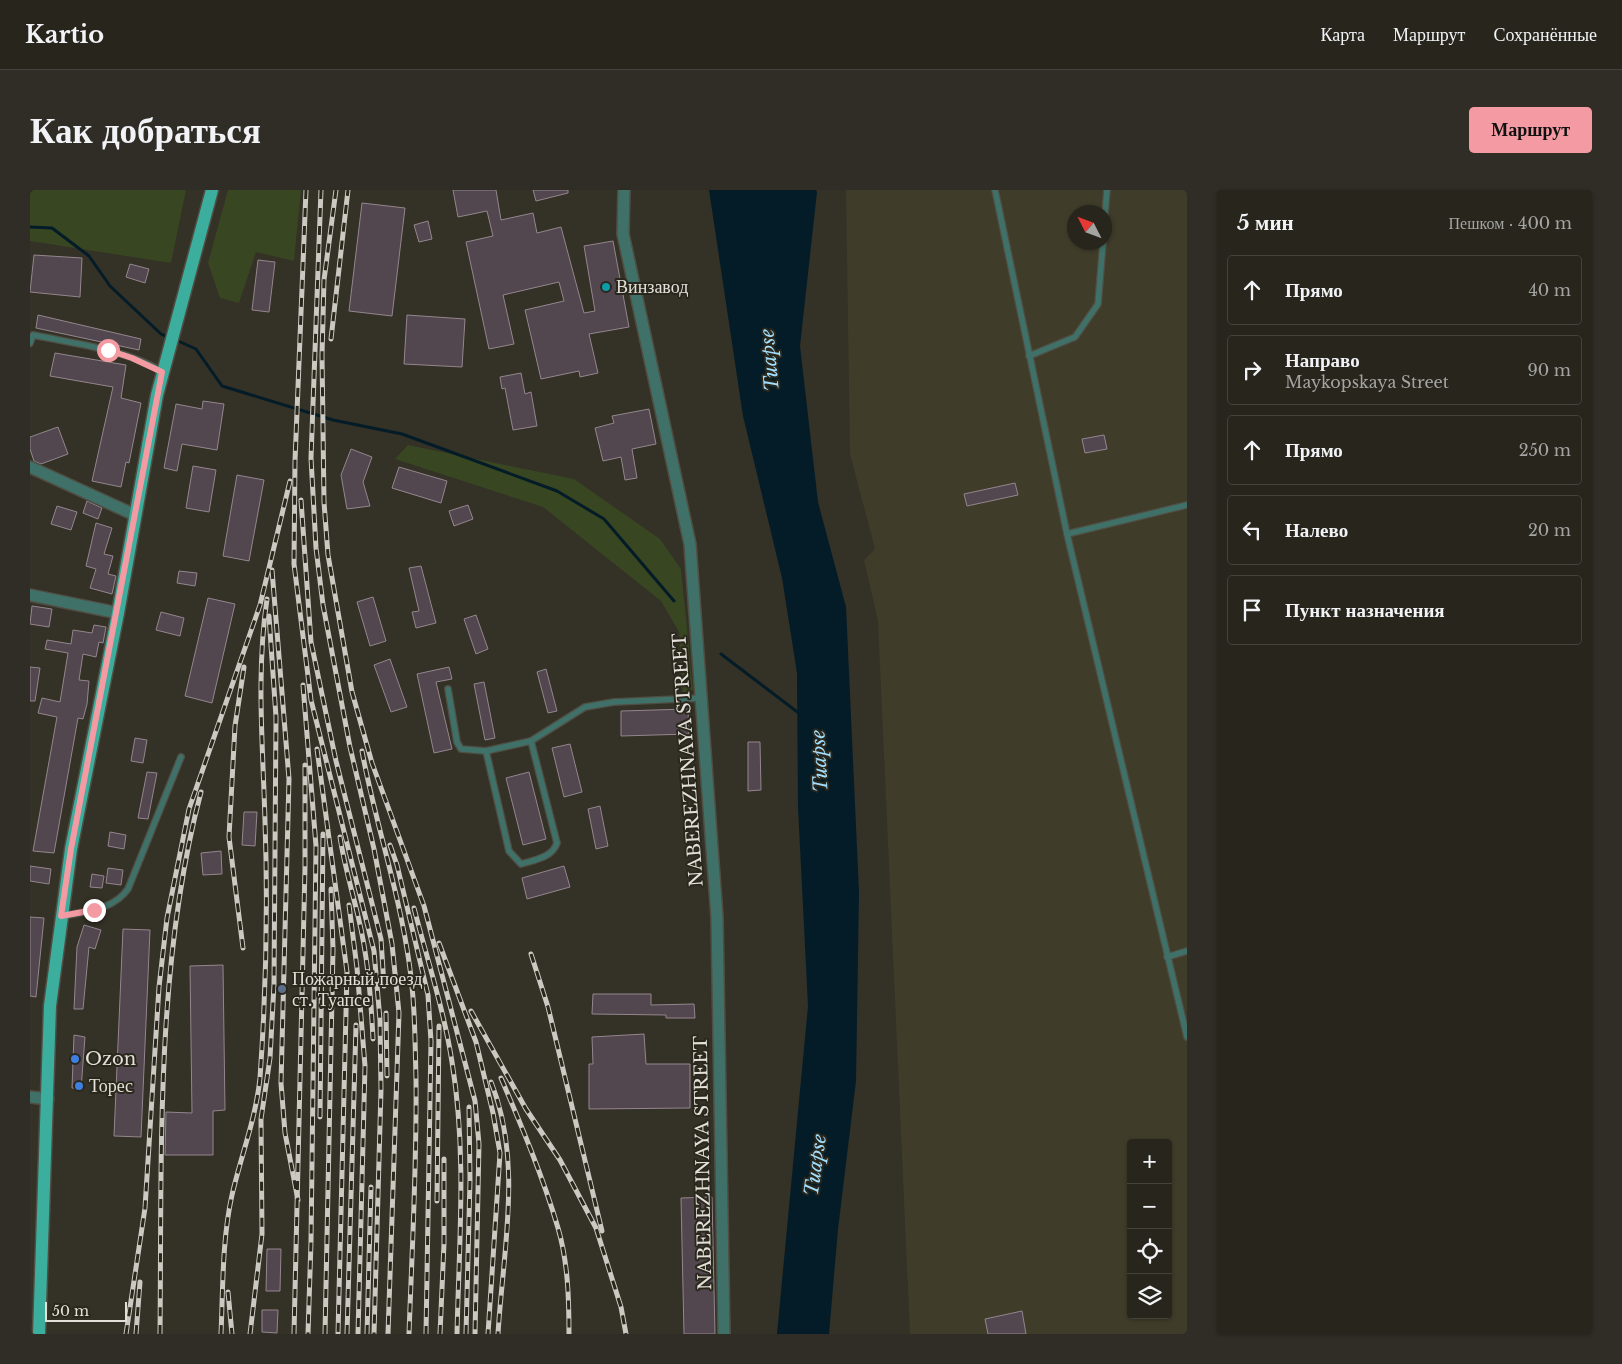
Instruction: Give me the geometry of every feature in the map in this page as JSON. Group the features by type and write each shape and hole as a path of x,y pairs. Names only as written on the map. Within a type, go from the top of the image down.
{"main road":[{"path":"39,1334 50,1006 71,849 118,613 162,372 212,190"}],"street":[{"name":"NABEREZHNAYA STREET","path":"624,190 623,234 690,544 717,917 724,1334"},
{"path":"30,467 135,515"},
{"path":"30,595 118,613"},
{"path":"30,1097 48,1099"}],"lane":[{"path":"994,190 1067,534 1187,1037"},
{"path":"1106,205 1107,190"},
{"path":"1029,356 1075,337 1098,304 1102,250"},
{"path":"30,343 33,336 108,350 132,358 162,372"},
{"path":"1067,534 1187,505"},
{"path":"448,689 456,742 461,749 486,751 531,741 585,707 614,702 701,698"},
{"path":"486,751 509,851 521,864 547,856 555,849 557,843 531,741"},
{"path":"61,916 104,908 122,898 128,889 181,758"},
{"path":"1167,956 1187,951"}],"shaded area":[{"path":"846,190 1187,190 1187,1334 910,1334 878,621 864,560 875,549 850,454"}],"green space":[{"path":"30,190 186,190 171,263 30,241"},
{"path":"228,190 301,190 294,261 256,252 239,303 220,298 208,263"},
{"path":"408,445 574,479 660,539 681,569 693,690 683,694 679,632 661,601 543,507 395,459"}],"water":[{"name":"Tuapse","path":"709,190 816,190 817,192 800,346 818,502 846,607 859,892 856,1081 838,1229 829,1334 777,1334 808,1006 798,807 797,673 782,578 743,416"}],"building":[{"path":"453,190 496,190 501,220 533,213 537,233 561,227 584,313 595,311 584,246 613,241 629,327 589,334 598,373 580,377 579,371 541,379 525,310 564,301 559,282 503,295 514,344 489,349 466,242 493,236 487,211 458,217"},
{"path":"533,190 568,190 568,193 536,201"},
{"path":"362,203 405,208 392,316 349,311"},
{"path":"428,221 432,239 419,242 414,225"},
{"path":"34,255 82,258 80,297 30,292"},
{"path":"258,260 275,262 269,312 252,310"},
{"path":"130,264 149,269 145,283 126,277"},
{"path":"38,315 141,339 139,350 36,328"},
{"path":"407,315 465,319 462,367 404,364"},
{"path":"55,353 126,365 121,398 141,403 129,463 126,462 121,487 92,481 113,387 50,376"},
{"path":"521,373 525,394 531,392 537,426 513,430 505,388 502,389 500,377"},
{"path":"203,401 224,404 217,450 182,444 177,471 164,468 176,404 202,409"},
{"path":"649,409 656,444 632,449 637,478 625,480 621,457 603,461 595,428 614,423 612,416"},
{"path":"58,427 68,454 41,464 34,461 30,449 30,437"},
{"path":"1104,435 1107,449 1085,453 1082,439"},
{"path":"351,449 372,457 363,482 370,506 347,509 341,475"},
{"path":"193,466 216,470 209,512 186,508"},
{"path":"399,467 447,481 441,503 392,488"},
{"path":"237,475 264,480 249,561 223,556"},
{"path":"1015,483 1018,495 967,506 964,494"},
{"path":"87,501 102,508 98,519 83,513"},
{"path":"468,505 473,519 454,526 449,511"},
{"path":"57,506 77,512 71,530 51,524"},
{"path":"96,523 112,528 104,554 113,556 108,574 116,576 112,594 90,588 96,569 86,566"},
{"path":"421,566 436,623 416,628 412,612 419,611 409,568"},
{"path":"179,571 197,573 195,586 177,583"},
{"path":"373,597 386,641 370,646 357,602"},
{"path":"208,598 235,604 212,703 185,696"},
{"path":"32,606 52,609 49,627 30,624"},
{"path":"161,612 184,618 180,636 156,630"},
{"path":"476,615 488,649 476,654 464,619"},
{"path":"94,625 106,627 103,643 99,642 96,657 83,654 79,680 89,681 87,704 83,719 78,718 54,853 33,851 57,717 38,713 42,698 60,702 68,653 45,649 47,640 71,644 73,630 92,633"},
{"path":"390,659 407,707 391,712 374,665"},
{"path":"30,667 40,668 35,701 30,701"},
{"path":"449,667 452,679 436,682 452,749 434,753 417,674"},
{"path":"546,669 557,711 548,713 537,672"},
{"path":"484,682 495,738 485,740 474,684"},
{"path":"688,709 689,734 621,736 621,711"},
{"path":"135,738 147,740 143,763 131,761"},
{"path":"748,742 760,742 761,790 748,791"},
{"path":"570,744 582,792 564,797 552,748"},
{"path":"147,772 157,773 148,819 138,818"},
{"path":"529,772 546,839 523,845 506,778"},
{"path":"600,806 608,846 596,849 588,809"},
{"path":"244,812 257,812 255,846 242,845"},
{"path":"110,832 126,835 124,849 108,846"},
{"path":"221,851 222,874 203,875 201,853"},
{"path":"30,866 51,869 49,884 30,881"},
{"path":"564,866 570,887 527,899 522,878"},
{"path":"108,868 123,870 121,885 106,883"},
{"path":"92,874 104,876 102,888 90,887"},
{"path":"30,917 44,918 36,997 30,996"},
{"path":"84,925 101,930 95,949 89,947 83,1009 74,1009 77,947"},
{"path":"123,929 150,930 141,1137 114,1136"},
{"path":"223,965 225,1110 213,1111 213,1155 165,1155 166,1112 192,1113 190,966"},
{"path":"593,994 651,994 651,1005 694,1004 695,1018 666,1018 666,1015 592,1014"},
{"path":"644,1034 646,1064 690,1064 690,1108 589,1109 589,1064 593,1064 592,1037"},
{"path":"74,1035 85,1037 81,1089 72,1088"},
{"path":"712,1197 715,1334 684,1334 681,1198"},
{"path":"267,1249 281,1249 280,1291 266,1291"},
{"path":"262,1310 278,1310 277,1333 262,1332"},
{"path":"1022,1311 1026,1334 988,1334 985,1319"}],"waterway":[{"path":"30,227 52,228 89,256 110,286 161,334 170,338"},
{"path":"176,340 196,349 222,386 333,420 402,434 557,491 604,519 674,601"},
{"path":"721,654 800,714"}],"railway":[{"path":"306,190 295,461 294,564 311,700 374,951 380,1020 381,1090 374,1334"},
{"path":"321,190 311,458 316,548 323,605 350,747 374,849 392,944 399,1013 388,1334"},
{"path":"336,190 324,280 322,355 324,502 328,555 352,692 372,763 424,906 475,1101 479,1144 475,1334"},
{"path":"331,339 348,190"},
{"path":"126,1334 145,1208 159,987 167,918 189,809 260,605 290,481"},
{"path":"301,500 311,642 336,761 381,939 384,986"},
{"path":"272,570 289,779 281,1083 285,1133 298,1200"},
{"path":"221,1334 226,1229 232,1195 255,1108 260,1078 266,950 261,682 267,599"},
{"path":"250,1334 262,1234 261,1119 270,1058 274,984 276,717 269,616"},
{"path":"243,948 229,837 235,726 244,667"},
{"path":"303,685 316,846 308,1334"},
{"path":"317,749 347,972 338,1334"},
{"path":"362,751 405,935 412,991 415,1035 416,1112 409,1334"},
{"path":"294,1334 305,867 305,765"},
{"path":"160,1334 162,1130 168,993 175,925 186,858 201,792"},
{"path":"320,1117 323,834"},
{"path":"340,837 367,962 373,1039"},
{"path":"390,845 397,865 428,995 431,1041 426,1334"},
{"path":"325,1334 333,949 331,889"},
{"path":"349,905 357,968 365,1066 358,1334"},
{"path":"414,908 445,1023 457,1096 461,1164 457,1334"},
{"path":"439,943 476,1042 493,1113 500,1153 488,1334"},
{"path":"531,954 548,1007 602,1231"},
{"path":"471,1011 526,1109 560,1160 596,1228 621,1307 626,1334"},
{"path":"386,1013 387,1076"},
{"path":"347,1334 356,1025"},
{"path":"437,1201 439,1026"},
{"path":"501,1078 539,1171 558,1228 566,1267 569,1334"},
{"path":"491,1082 501,1112 509,1175 498,1334"},
{"path":"466,1334 470,1180 469,1107"},
{"path":"440,1334 444,1243 444,1159"},
{"path":"367,1334 371,1187"},
{"path":"136,1334 140,1282"},
{"path":"228,1292 232,1334"}],"place":[{"name":"Винзавод","path":"606,287"},
{"name":"Пожарный поезд ст. Туапсе","path":"282,989"},
{"name":"Ozon","path":"75,1059"},
{"name":"Торес","path":"79,1086"}],"route":[{"path":"94,910 61,916 71,849 162,372 132,358 108,350"}]}
